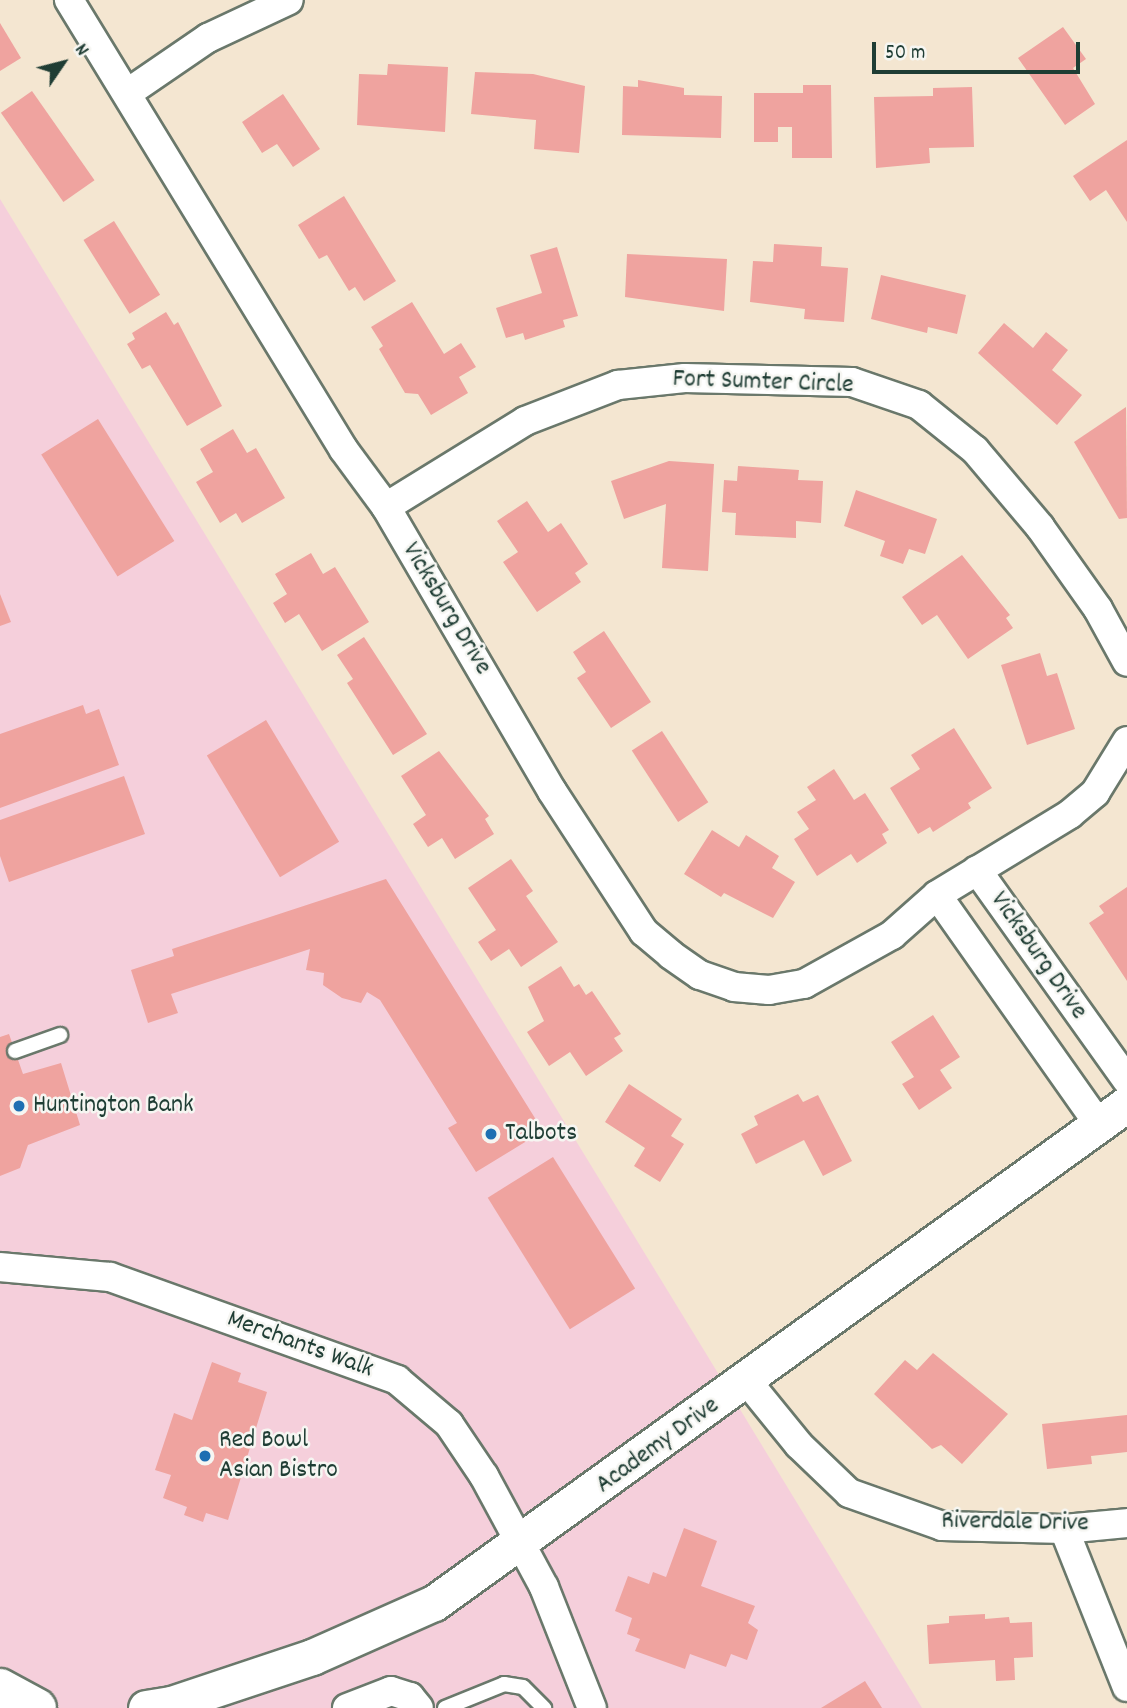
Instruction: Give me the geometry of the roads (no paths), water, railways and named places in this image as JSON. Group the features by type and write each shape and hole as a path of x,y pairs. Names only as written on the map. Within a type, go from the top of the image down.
{"highway":[{"path":"0,1688 37,1708"}],"street":[{"name":"Vicksburg Drive","path":"69,0 129,92 344,450 386,507 552,791 645,932 671,956 700,975 734,987 769,990 804,984 892,935 937,895 978,870 1127,1080"},
{"path":"129,92 208,38 289,0"},
{"name":"Fort Sumter Circle","path":"386,507 525,421 618,385 684,378 852,382 919,405 975,450 1048,537 1104,618 1127,662"},
{"path":"978,870 1095,793 1127,741"},
{"name":"Vicksburg Drive","path":"937,895 1099,1125"},
{"name":"Academy Drive","path":"164,1707 312,1657 434,1604 522,1544 1127,1104"},
{"name":"Merchants Walk","path":"0,1267 110,1277 397,1380 449,1424 522,1544 544,1587 592,1708"},
{"name":"Riverdale Drive","path":"747,1381 799,1445 849,1493 942,1526 1064,1529 1127,1523"},
{"path":"1064,1529 1127,1687"},
{"path":"347,1708 391,1691 410,1697 419,1708"}],"lane":[{"path":"15,1051 60,1035"},
{"path":"444,1708 504,1684 523,1687 544,1708"}],"place":[{"name":"Huntington Bank","path":"19,1106"},
{"name":"Talbots","path":"491,1134"},
{"name":"Red Bowl Asian Bistro","path":"205,1456"}]}
